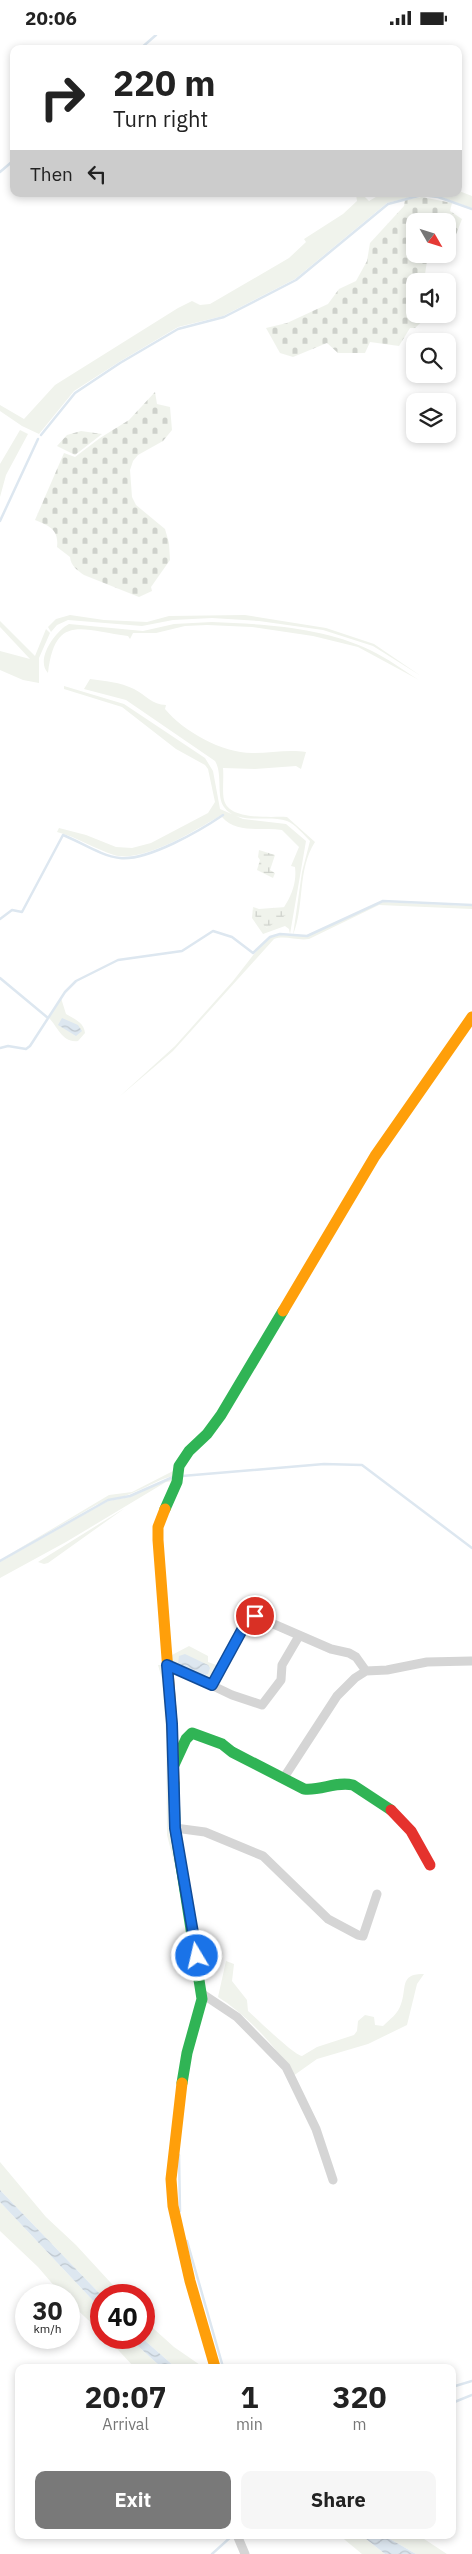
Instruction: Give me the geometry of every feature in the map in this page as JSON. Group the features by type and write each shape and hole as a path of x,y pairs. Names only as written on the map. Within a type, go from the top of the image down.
{"street":[{"path":"214,2364 176,2224 172,2192 176,2124 188,2053 199,2015 201,1993 197,1956 175,1828 158,1527 177,1482 179,1466 189,1451 207,1434 221,1415 375,1156 472,1017"},
{"path":"212,1685 251,1617 261,1618 331,1649 349,1653 356,1657 366,1671"},
{"path":"167,1665 262,1705 281,1680 282,1665 299,1636"},
{"path":"283,1779 337,1696 355,1678 366,1671 387,1670 439,1660 471,1661"},
{"path":"173,1768 186,1739 192,1733 222,1744 232,1752 283,1779 310,1790 327,1789 345,1783 368,1792 409,1829 430,1865"},
{"path":"175,1828 205,1832 263,1856 328,1919 358,1935 363,1936 377,1894"},
{"path":"201,1993 236,2017 286,2067 316,2129 333,2180"},
{"path":"239,2539 245,2554"}],"green space":[{"path":"462,192 472,196 472,208 441,197 462,197"},
{"path":"356,197 365,197 369,201 376,197 410,197 387,203 295,279 223,316 178,327 119,362 74,391 39,434 22,426 0,411 0,405 24,419 55,385 178,308 192,301 200,305 210,304 289,258 306,242 304,239 343,214 357,201"},
{"path":"422,197 452,203 450,211 453,213 406,213 406,263 427,263 425,273 406,273 406,323 420,323 415,328 410,328 399,346 370,342 365,353 338,353 327,343 293,357 280,353 266,328 287,323 328,304 339,289 356,281 367,261 370,243 404,206 405,200"},
{"path":"456,215 462,219 456,235"},
{"path":"155,392 157,404 170,407 172,430 163,441 138,455 133,461 130,470 132,497 136,505 165,529 169,543 170,560 151,587 152,591 139,597 81,573 73,565 70,557 57,547 57,536 52,529 35,520 64,453 75,457 100,438 129,420"},
{"path":"20,430 28,434 6,475 0,497 0,464"},
{"path":"81,431 102,434 75,455 57,446 67,435"},
{"path":"70,615 104,620 147,622 169,616 245,615 326,628 374,644 421,676 373,646 323,630 259,621 212,618 173,620 142,626 68,620 57,625 51,632 48,627 56,619"},
{"path":"0,621 35,656 46,629 50,633 39,658 39,683 23,680 0,670 0,651 30,659 0,627"},
{"path":"212,622 292,628 333,636 376,653 419,680 358,647 313,636 252,627 207,625 185,626 156,633 133,633 130,639 128,636 97,631 73,630 64,633 57,641 48,673 45,667 45,654 48,646 58,633 69,624 143,631 174,624"},
{"path":"90,679 123,685 134,689 153,702 166,705 165,709 182,725 216,745 240,752 252,753 306,752 301,769 296,766 255,769 223,768 223,796 227,807 251,816 287,817 315,842 309,853 303,876 297,924 293,935 302,872 310,841 290,822 279,819 245,818 230,813 224,807 220,797 219,772 215,761 126,700 84,689"},
{"path":"64,686 124,704 205,758 213,771 220,809 243,819 286,824 306,841 290,934 289,929 285,926 263,934 252,918 253,907 256,918 267,928 284,908 292,892 295,867 291,866 299,847 282,830 242,828 228,822 222,817 223,814 200,828 155,850 126,856 114,855 57,832 59,828 86,835 116,847 132,848 151,843 208,813 215,802 208,769 205,765 176,749 122,707 64,689"},
{"path":"259,850 275,855 270,870 275,873 273,878 257,870 260,860 258,857"},
{"path":"383,902 472,906 472,909 379,905 309,939 274,939 173,1051 119,1097 175,1046 233,981 258,949 270,938 280,935 307,936"},
{"path":"253,907 259,909 286,907 283,911 286,915 267,928 256,919"},
{"path":"61,998 66,1014 83,1026 85,1033 78,1041 68,1040 64,1037 49,1018"},
{"path":"175,1470 174,1476 160,1480 132,1493 96,1505 0,1560 109,1495 132,1492"},
{"path":"174,1478 174,1481 166,1482 66,1542 0,1578 0,1562 108,1501 130,1497 166,1479"},
{"path":"125,1508 48,1563 38,1562"},
{"path":"189,1646 208,1656 208,1662 219,1666 210,1682 170,1664 170,1656"},
{"path":"158,1665 164,1665 193,1977 179,1882 167,1835 166,1734 162,1679"},
{"path":"226,1961 234,1964 232,1981 247,2000 248,2011 284,2043 302,2056 317,2047 354,2035 357,2031 358,2021 365,2015 374,2017 375,2025 383,2026 400,2008 407,1979 416,1974 424,1974 417,1984 407,2025 368,2044 317,2059 293,2076 279,2054 260,2032 239,2012 218,1997"},
{"path":"0,2162 46,2217 76,2245 112,2284 90,2284 0,2190"},
{"path":"0,2202 77,2284 53,2284 38,2267 0,2231"},
{"path":"80,2287 90,2297 90,2322 80,2312"},
{"path":"155,2330 174,2347 199,2364 172,2364 155,2349"},
{"path":"117,2349 141,2349 158,2364 131,2364"},
{"path":"344,2539 366,2539 385,2554 362,2554"},
{"path":"390,2539 424,2539 447,2554 416,2554"}],"water":[{"path":"62,1018 78,1025 82,1031 76,1036 58,1025"},
{"path":"185,1654 208,1665 210,1668 208,1674 204,1675 178,1664 179,1656"},
{"path":"0,2190 90,2284 90,2297 80,2287 80,2284 77,2284 0,2202"},
{"path":"141,2349 155,2349 172,2364 158,2364"},
{"path":"366,2539 390,2539 416,2554 385,2554"}],"waterway":[{"path":"145,45 156,35"},
{"path":"0,172 10,163"},
{"path":"41,435 75,393 120,363 178,329 224,317 296,280 388,204 414,197"},
{"path":"438,197 472,209"},
{"path":"0,521 38,439"},
{"path":"0,919 12,910 22,912 63,835 106,855 132,858 145,855 174,843 223,815"},
{"path":"0,1048 8,1046 26,1049 30,1046 65,992 76,981 118,960 182,951 213,931 232,937 253,953 270,937 280,934 307,936 383,901 472,905"},
{"path":"0,978 48,1018"},
{"path":"182,1476 324,1464 362,1465 472,1548"},
{"path":"0,1561 108,1500 130,1496 173,1477"},
{"path":"179,2155 180,2211"},
{"path":"187,2241 222,2364"},
{"path":"456,2386 472,2381"},
{"path":"456,2401 472,2395"},
{"path":"212,2554 229,2539"}],"traffic: fast":[{"path":"165,1509 177,1482 179,1466 189,1451 207,1434 221,1415 283,1311"},
{"path":"174,1765 186,1739 192,1733 222,1744 232,1752 304,1789 316,1789 341,1784 353,1785 391,1810"},
{"path":"174,1783 175,1828 202,1999 187,2053 182,2083"}],"traffic: slow":[{"path":"283,1311 375,1156 472,1017"},
{"path":"165,1509 158,1527 158,1540 172,1724 174,1783"},
{"path":"182,2083 171,2179 173,2206 190,2281 214,2364"}],"traffic: jam":[{"path":"391,1810 411,1831 430,1865"}],"route":[{"path":"197,1956 175,1828 172,1724 167,1665 212,1685 248,1619 255,1616"}]}
